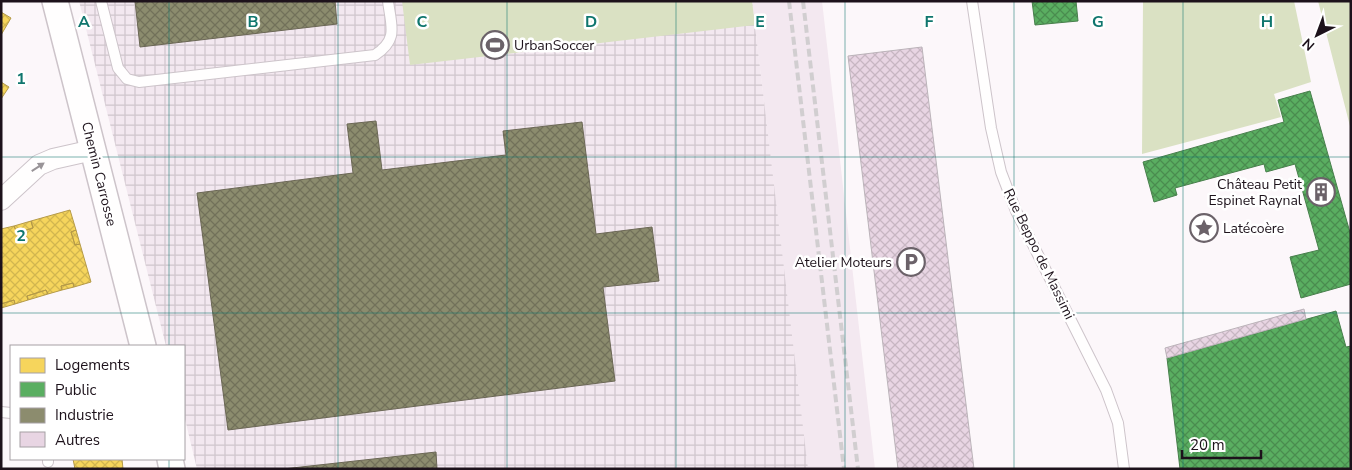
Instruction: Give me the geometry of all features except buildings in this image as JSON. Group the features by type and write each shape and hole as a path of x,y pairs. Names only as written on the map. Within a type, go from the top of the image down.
{"street":[{"name":"Chemin Carrosse","path":"55,1 142,345"},
{"path":"1,200 39,165 53,159 93,150"}],"lane":[{"path":"101,1 118,68 127,80 139,82 375,55 386,47 392,34 388,1"},
{"name":"Rue Beppo de Massimi","path":"972,1 991,128 1001,172 1016,210 1106,390 1118,423 1124,469"}],"shaded area":[{"path":"79,1 752,1 808,469 197,469 185,419 185,345 166,345"},
{"path":"752,1 822,1 875,469 807,469"}],"green space":[{"name":"UrbanSoccer","path":"402,1 752,1 755,25 410,65"},
{"path":"1143,1 1294,1 1311,82 1274,94 1281,117 1142,154"},
{"path":"1318,1 1351,1 1351,130"}],"railway":[{"path":"789,1 844,469"},
{"path":"803,1 858,469"}],"place":[{"name":"UrbanSoccer","path":"495,45"},
{"name":"Château Petit Espinet Raynal","path":"1321,192"},
{"name":"Latécoère","path":"1204,228"},
{"name":"Atelier Moteurs","path":"911,262"}]}
